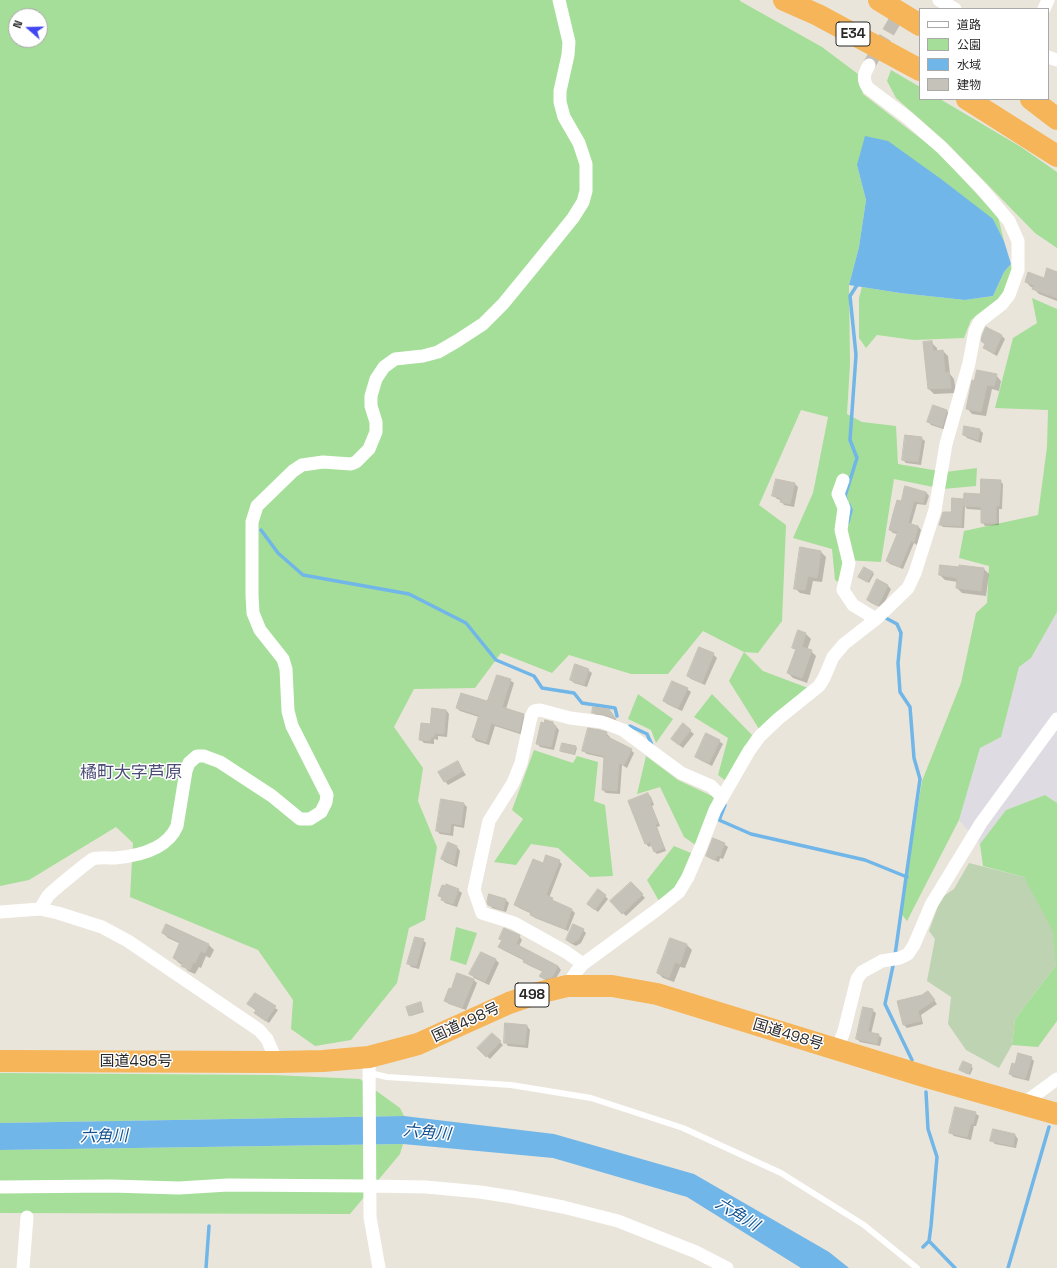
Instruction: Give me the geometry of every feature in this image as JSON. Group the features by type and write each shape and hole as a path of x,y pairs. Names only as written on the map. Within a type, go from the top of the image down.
{"highway":[{"name":"E34","path":"784,0 818,15 919,69"},
{"path":"879,0 919,24"},
{"path":"969,100 1057,156"},
{"path":"1032,100 1057,119"},
{"name":"国道498号","path":"0,1061 323,1061 370,1070 418,1044 509,1003 538,993 568,986 612,986 657,994 930,1078 1057,1114"}],"street":[{"path":"40,909 48,895 92,859 123,857 137,854 156,848 166,842 173,834 176,826 186,771 189,763 197,756 204,756 220,762 272,796 300,819 310,818 322,812 326,802 326,795 292,726 288,711 286,669 283,660 260,630 253,613 253,515 257,506 293,470 302,465 323,462 351,464 356,462 368,449 376,432 376,422 371,406 371,396 376,379 384,367 395,359 423,356 438,352 483,324 503,304 577,212 583,202 586,192 586,164 579,142 564,117 560,102 560,91 568,55 569,42 559,0"},
{"path":"939,0 953,8"},
{"path":"568,986 576,972 583,964 679,892 688,877 715,810 749,751 760,736 778,719 819,686 833,657 844,644 880,615 908,588 915,573 935,510 946,444 969,363 975,331 980,321 1002,304 1009,295 1018,270 1018,241 1009,221 941,147 908,118 868,88 864,83 864,74 869,65"},
{"path":"843,480 838,494 844,508 841,530 849,563 842,590 853,605 880,615"},
{"path":"583,964 566,952 514,923 482,913 474,890 489,821 513,783 521,763 531,717 534,711 540,710 570,718 602,722 623,730 682,773 711,786 722,797"},
{"path":"837,1050 844,1031 857,979 862,972 882,961 900,958 908,954 914,945 931,905 981,823 1057,720"},
{"path":"0,912 40,909 102,927 128,940 259,1030 267,1039 277,1062"},
{"path":"370,1070 370,1217 379,1268"},
{"path":"1022,1104 1057,1079"},
{"path":"0,1187 111,1186 179,1188 228,1185 370,1185 426,1187 480,1192 563,1207 618,1221 696,1252 727,1268"},
{"path":"23,1268 27,1217"}],"lane":[{"path":"370,1070 387,1077 511,1085 591,1098 683,1128 781,1173 864,1225 917,1268"}],"shaded area":[{"path":"1057,612 1057,803 1045,795 1006,810 980,844 959,820 980,748 1001,737 1019,667 1031,658"}],"green space":[{"path":"0,0 740,0 822,47 858,74 863,94 938,152 998,217 1004,241 993,219 857,165 866,200 859,247 849,285 850,364 847,414 862,422 896,426 898,464 945,472 977,468 976,486 943,489 894,479 881,562 845,560 840,583 835,580 832,549 793,538 813,493 828,417 801,410 759,505 786,525 782,621 758,653 744,652 703,631 668,674 631,674 569,655 552,673 501,653 475,688 414,689 394,727 423,768 418,801 437,847 425,920 409,928 397,983 351,1040 315,1046 291,1029 293,1000 258,950 130,897 133,843 116,827 29,880 0,886"},
{"path":"891,70 919,86 919,100 942,100 1021,147 1057,172 1057,248 1035,233 947,143 896,98 887,81"},
{"path":"1011,264 1013,275 1005,294 996,303 971,320 964,338 914,340 877,335 866,348 859,338 859,298 862,287 965,300 993,296 1004,272"},
{"path":"1032,298 1057,309 1057,612 1031,658 1019,667 1001,737 980,748 959,820 907,921 900,912 922,781 961,683 976,613 987,603 989,566 959,558 964,531 1038,515 1047,447 1048,410 995,408 1013,338 1037,323"},
{"path":"744,652 763,671 808,688 759,729 729,681"},
{"path":"638,694 673,719 656,743 651,730 628,719"},
{"path":"712,694 752,735 726,781 718,775 728,738 694,717"},
{"path":"534,750 573,763 577,756 598,762 594,801 605,805 613,876 590,877 558,848 531,844 516,865 494,862 523,819 512,810"},
{"path":"646,756 678,780 714,797 697,846 684,837 660,787 637,794"},
{"path":"1045,795 1057,803 1057,1021 1038,1047 1012,1045 1015,1019 1056,965 1024,877 983,866 980,844 1006,810"},
{"path":"674,846 691,853 678,884 659,901 647,880"},
{"path":"969,863 1024,877 1053,931 1056,965 1015,1019 1012,1045 999,1068 966,1050 948,1024 951,997 927,981 935,939 929,931 941,898 954,889"},
{"path":"456,927 477,933 466,965 450,960"},
{"path":"0,1073 274,1075 360,1079 400,1108 404,1116 0,1123"},
{"path":"403,1144 400,1154 350,1214 0,1213 0,1150"}],"water":[{"path":"865,136 888,141 993,219 1004,241 1011,264 1004,272 993,296 965,300 900,293 849,285 859,247 866,200 857,165"},
{"name":"六角川","path":"404,1116 554,1134 694,1174 829,1252 849,1268 801,1268 687,1197 553,1158 403,1144 0,1150 0,1123"}],"building":[{"path":"1047,268 1057,272 1057,298 1032,289 1034,285 1025,282 1028,272 1044,278"},
{"path":"986,327 1002,335 994,353 983,348 985,344 981,341"},
{"path":"932,341 933,351 943,350 945,373 949,372 951,388 928,389 923,342"},
{"path":"977,370 997,374 994,386 987,385 981,412 966,409 972,380 974,381"},
{"path":"933,405 947,410 942,427 927,422"},
{"path":"964,426 980,429 978,440 963,435"},
{"path":"905,435 922,437 918,462 902,460"},
{"path":"776,479 795,483 790,504 780,502 781,498 772,496"},
{"path":"981,479 1001,480 999,506 996,506 996,523 981,523 981,507 963,506 964,493 980,494"},
{"path":"905,486 926,492 923,503 914,501 908,523 918,526 914,542 911,541 900,567 886,561 898,532 889,530 893,514 897,500 901,501"},
{"path":"952,498 963,499 961,526 939,525 943,512 951,512"},
{"path":"800,547 821,551 817,578 808,576 805,590 794,589"},
{"path":"940,565 959,567 959,565 984,568 981,591 956,588 957,578 939,575"},
{"path":"864,567 873,572 867,582 858,577"},
{"path":"877,579 888,585 878,606 867,600"},
{"path":"798,630 806,633 802,647 812,650 802,678 787,673 796,649 792,648"},
{"path":"699,647 714,653 702,683 687,676"},
{"path":"575,664 589,669 584,685 570,680"},
{"path":"497,675 511,679 502,707 524,714 519,732 491,723 486,742 472,737 479,715 456,708 461,693 487,701"},
{"path":"672,681 688,688 678,708 663,701"},
{"path":"593,707 609,709 616,719 603,714 592,713"},
{"path":"432,708 446,710 444,734 435,733 434,737 431,737 430,741 419,740 421,723 430,724"},
{"path":"545,720 553,722 553,725 556,726 551,747 536,744 541,722 544,723"},
{"path":"683,723 691,730 679,745 671,739"},
{"path":"588,728 607,732 606,736 632,749 624,765 619,763 617,791 602,790 604,756 582,751"},
{"path":"706,733 720,740 709,763 695,757"},
{"path":"562,743 576,746 574,754 560,751"},
{"path":"458,761 463,771 444,782 438,772"},
{"path":"648,793 652,802 650,803 658,823 655,824 664,848 654,852 650,842 645,844 628,801"},
{"path":"441,799 464,803 461,825 451,823 450,833 436,831"},
{"path":"713,838 725,843 720,856 717,855 715,860 706,856"},
{"path":"448,842 457,846 454,864 441,859"},
{"path":"546,855 560,860 546,895 553,898 552,900 572,909 565,929 530,915 531,912 514,905 533,859 543,863"},
{"path":"631,882 643,894 622,914 610,901"},
{"path":"446,884 459,889 453,904 441,900 442,897 438,896 442,885 446,886"},
{"path":"598,889 606,895 595,910 587,904"},
{"path":"489,894 506,899 503,910 488,905 487,902"},
{"path":"166,924 209,944 205,953 201,951 195,963 193,962 190,970 181,966 183,963 173,958 180,942 162,933"},
{"path":"573,924 584,929 578,940 572,943 566,940"},
{"path":"504,928 520,935 516,944 558,966 552,977 544,979 539,976 543,971 523,962 524,959 498,947 502,940 499,939"},
{"path":"415,937 424,939 416,966 407,964"},
{"path":"670,938 687,944 680,964 675,962 669,978 657,973"},
{"path":"481,952 496,959 485,982 469,974"},
{"path":"457,973 474,979 462,1008 444,1001 449,988 451,989"},
{"path":"928,991 935,1000 918,1011 921,1021 903,1025 897,1001 922,995"},
{"path":"255,993 276,1006 266,1021 254,1013 256,1010 247,1004"},
{"path":"421,1002 423,1011 409,1016 406,1007"},
{"path":"863,1007 873,1009 868,1032 879,1034 877,1044 856,1039"},
{"path":"505,1023 527,1025 525,1045 504,1043"},
{"path":"492,1033 501,1041 486,1057 477,1048"},
{"path":"1018,1053 1032,1057 1025,1079 1009,1074 1012,1063 1015,1064"},
{"path":"963,1061 972,1065 968,1074 959,1070"},
{"path":"955,1107 976,1112 973,1124 971,1123 967,1137 949,1133"},
{"path":"993,1129 1015,1134 1013,1146 990,1141"}],"waterway":[{"path":"846,499 845,496 857,458 850,440 856,355 850,296 859,282"},
{"path":"848,522 851,510 849,505"},
{"path":"261,530 278,553 303,575 409,594 466,623 496,660 534,676 542,688 574,693 582,703 615,708 617,716"},
{"path":"882,616 897,624 901,633 898,663 900,692 910,707 914,758 920,779 895,955"},
{"path":"630,726 647,734 652,745"},
{"path":"725,805 719,820 751,834 865,860 907,877"},
{"path":"894,961 885,1004 912,1060"},
{"path":"923,1247 929,1241 937,1157 928,1129 926,1092"},
{"path":"1008,1268 1049,1127"},
{"path":"206,1268 209,1226"},
{"path":"929,1241 955,1268"}],"tunnel":[{"path":"869,65 907,0"}],"district":[{"name":"橘町大字芦原","path":"131,773"}]}
